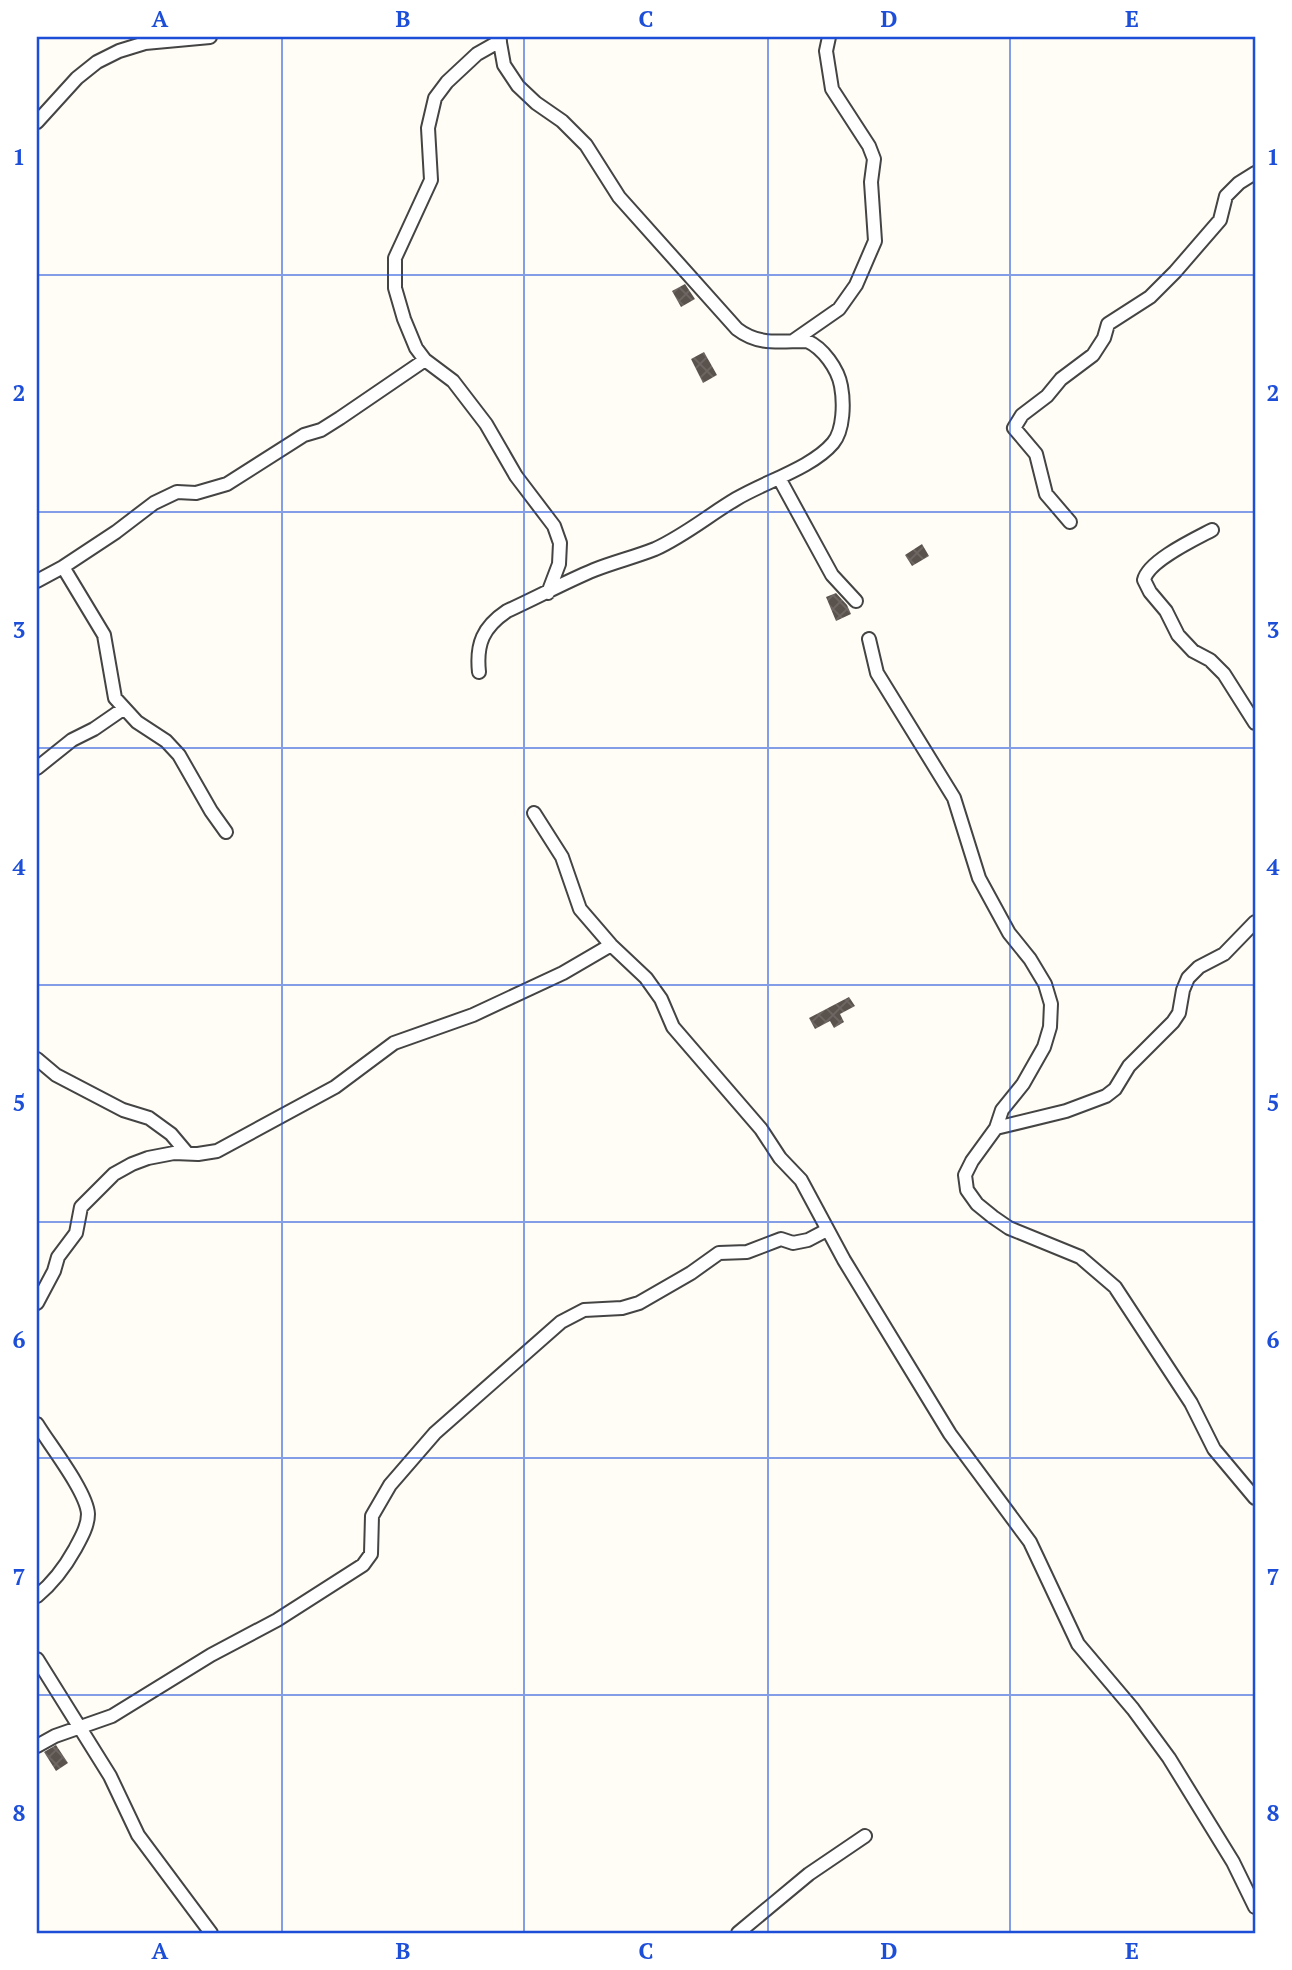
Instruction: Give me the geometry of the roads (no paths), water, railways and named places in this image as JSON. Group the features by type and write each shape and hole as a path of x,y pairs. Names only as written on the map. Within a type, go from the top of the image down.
{"street":[{"path":"37,122 77,78 97,62 119,51 173,38 210,37"},
{"path":"793,341 839,309 856,285 875,241 871,182 874,159 869,146 832,89 826,51 829,37"},
{"path":"479,672 479,642 496,619 548,593 592,571 656,549 703,522 737,498 812,459 834,442 842,415 843,395 840,379 814,344 807,341 761,342 750,339 737,329 619,197 586,145 562,121 518,86 504,65 500,39 477,54 447,82 435,98 429,128 429,185 418,203 395,258 395,288 416,348 425,360 453,381 486,424 516,476 554,526 559,543 559,564 548,593"},
{"path":"1070,522 1045,494 1035,454 1014,428 1017,422 1062,379 1093,355 1104,338 1108,324 1150,298 1175,272 1220,220 1226,196 1239,183 1255,173"},
{"path":"37,581 63,567 154,503 177,492 196,493 227,484 304,435 331,424 425,360"},
{"path":"779,478 832,575 856,601"},
{"path":"1212,530 1184,544 1160,561 1148,571 1144,580 1166,611 1178,635 1193,651 1210,660 1224,674 1255,723"},
{"path":"63,567 104,635 115,698 123,709 166,741 179,755 226,832"},
{"path":"869,639 877,673 954,798 979,878 1009,933 1030,959 1045,984 1051,1004 1050,1027 1044,1047 1023,1084 1002,1110 996,1128 972,1160 965,1175 967,1190 977,1204 1009,1228 1080,1257 1115,1287 1191,1403 1214,1449 1253,1494"},
{"path":"37,768 72,740 123,709"},
{"path":"534,813 562,857 580,909 646,978 661,999 673,1027 801,1180 827,1230 950,1434 1030,1542 1079,1644 1170,1758 1233,1862 1255,1907"},
{"path":"996,1128 1066,1111 1106,1096 1115,1089 1129,1066 1179,1013 1188,978 1199,967 1224,954 1255,922"},
{"path":"37,1303 54,1271 58,1256 76,1233 81,1208 114,1174 132,1164 174,1153 217,1151 335,1087 394,1043 473,1015 563,973 611,944"},
{"path":"37,1059 56,1075 123,1110 149,1118 171,1134 187,1153"},
{"path":"37,1746 55,1736 112,1716 276,1620 363,1565 370,1554 372,1516 390,1485 435,1433 561,1322 584,1310 639,1303 691,1273 719,1253 747,1252 781,1239 793,1243 808,1240 827,1230"},
{"path":"37,1424 78,1487 87,1506 88,1516 81,1538 66,1565 37,1596"},
{"path":"37,1659 110,1776 138,1835 211,1933"},
{"path":"738,1933 809,1874 865,1836"}]}
